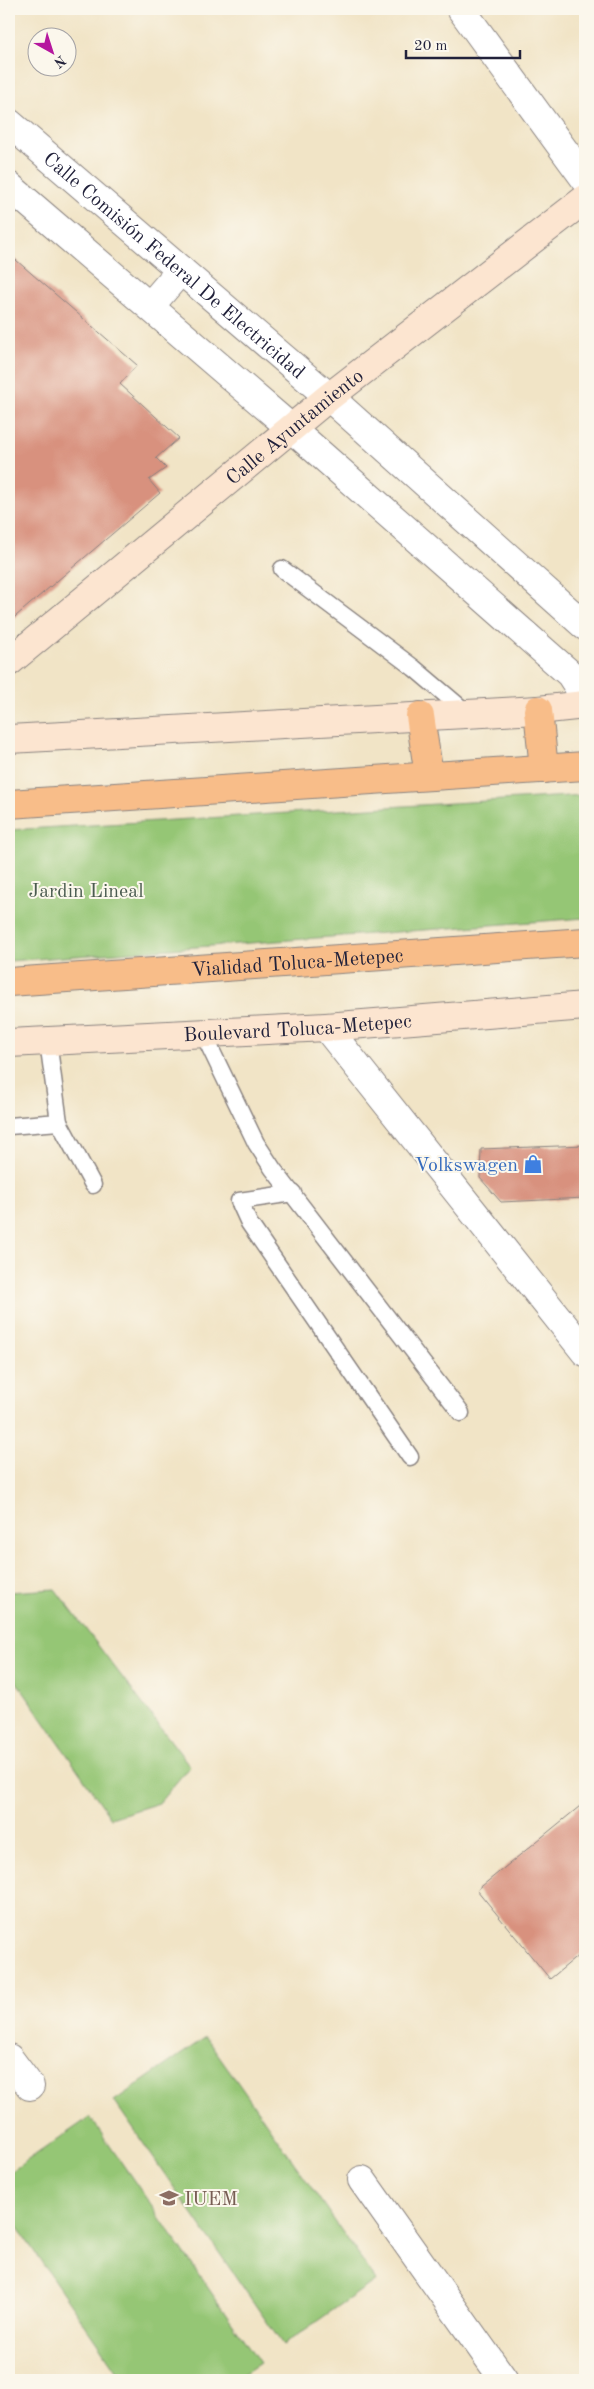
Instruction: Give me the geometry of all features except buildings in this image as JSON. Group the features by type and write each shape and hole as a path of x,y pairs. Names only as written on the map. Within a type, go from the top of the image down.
{"highway":[{"path":"538,710 544,769"},
{"path":"420,716 429,776"},
{"path":"9,804 585,766"},
{"name":"Vialidad Toluca-Metepec","path":"9,982 585,942"}],"main road":[{"name":"Calle Ayuntamiento","path":"9,662 329,397 585,199"},
{"path":"9,739 538,710 584,705"},
{"name":"Boulevard Toluca-Metepec","path":"9,1043 326,1027 585,1006"}],"street":[{"path":"461,9 585,178"},
{"name":"Calle Comisión Federal De Electricidad","path":"9,123 329,397 585,626"},
{"path":"9,186 292,429 570,674 579,688 584,705"},
{"path":"150,306 181,270"},
{"path":"326,1027 585,1352"},
{"path":"9,2058 30,2086"},
{"path":"362,2180 504,2380"}],"lane":[{"path":"282,569 414,668 467,713"},
{"path":"203,1033 256,1143 273,1169 461,1413"},
{"path":"48,1041 60,1122 94,1185"},
{"path":"9,1126 60,1122"},
{"path":"293,1193 239,1201 249,1223 410,1457"}],"green space":[{"name":"Jardin Lineal","path":"585,795 585,918 9,961 9,830"},
{"path":"55,1589 190,1766 159,1803 111,1818 9,1671 9,1592"},
{"path":"206,2037 376,2280 283,2345 114,2101"},
{"path":"90,2117 260,2363 234,2380 123,2380 9,2215 9,2173"}],"place":[{"name":"Volkswagen","path":"533,1164"},
{"name":"IUEM","path":"169,2198"}]}
